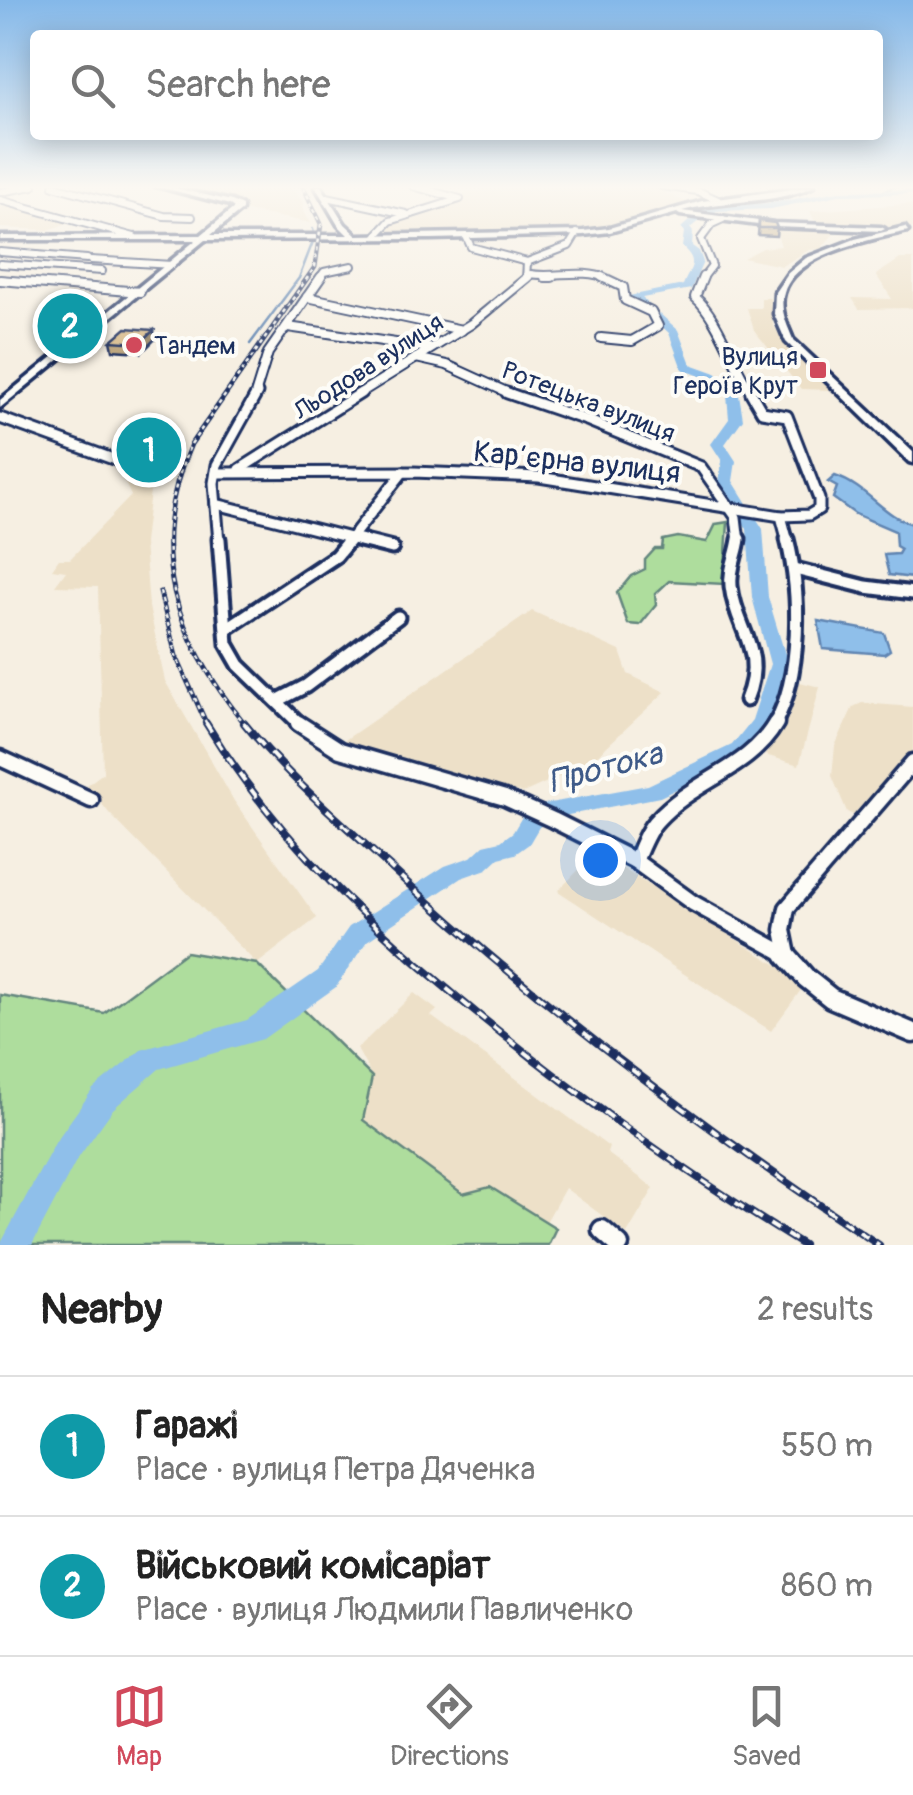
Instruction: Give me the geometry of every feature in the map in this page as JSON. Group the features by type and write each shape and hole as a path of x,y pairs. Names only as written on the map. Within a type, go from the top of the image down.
{"street":[{"path":"0,405 196,244"},
{"path":"470,244 528,262 570,244"},
{"path":"635,861 654,822 682,797 762,747 775,728 793,679 796,569 780,516 809,515 819,509 819,499 787,416 762,412 752,389 732,363 728,345 709,308 696,296 702,278 712,266 703,244"},
{"path":"847,244 798,268 782,283 775,300 780,325 789,340 913,460"},
{"path":"0,252 172,266"},
{"path":"528,262 530,274 605,276 623,287 625,300 650,312 658,326 648,338 635,344 601,338"},
{"path":"0,264 102,271"},
{"path":"352,266 324,272 268,354 261,384 240,428 216,464 228,644 239,665 308,731 340,750 505,798 553,820 635,861 693,903 788,955 806,978 831,998 913,1034"},
{"name":"Льодова вулиця","path":"216,473 253,464 462,330 530,274"},
{"path":"0,280 140,292"},
{"path":"307,298 462,330"},
{"path":"288,327 429,348"},
{"name":"Ротецька вулиця","path":"416,358 447,365 518,398 663,448 700,467 741,509"},
{"path":"0,418 146,470"},
{"path":"229,627 311,576 351,539 403,472"},
{"name":"Карʼєрна вулиця","path":"216,473 403,472 539,477 780,516"},
{"path":"216,504 392,548"},
{"path":"741,509 736,517 739,543 731,568 731,589 751,640 755,679 746,700"},
{"path":"796,569 866,587 913,593"},
{"path":"276,701 306,686 398,618"},
{"path":"0,758 91,800"},
{"path":"788,955 783,930 787,908 913,762"},
{"path":"602,1230 619,1245"}],"shaded area":[{"path":"825,244 782,266 743,258 763,248"},
{"path":"900,259 913,259 913,308 859,309 852,298 892,299 876,275"},
{"path":"761,298 770,298 773,325 786,344 832,390 801,389 754,330 747,308 761,308"},
{"path":"121,474 152,474 144,543 149,607 165,681 234,801 317,918 257,964 109,813 87,785 103,773 98,587 55,586 66,571 52,569 59,559 70,559 131,496"},
{"path":"532,611 620,651 628,674 665,692 589,763 523,793 342,742"},
{"path":"800,682 820,687 799,765 765,755 789,715"},
{"path":"862,703 913,707 913,755 858,817 847,812 832,776 835,746 853,707"},
{"path":"596,852 806,983 771,1031 558,891"},
{"path":"414,993 437,1010 431,1016 609,1147 607,1153 654,1188 627,1234 565,1188 546,1222 490,1187 464,1194 363,1119 372,1077 357,1049"}],"green space":[{"path":"728,522 724,584 669,581 655,594 656,605 640,625 628,624 617,593 631,576 645,569 645,560 655,549 662,549 663,540 678,537 707,542 716,524"},
{"path":"186,952 257,964 372,1077 363,1120 463,1194 490,1187 556,1228 548,1245 0,1245 0,995 104,1013"}],"water":[{"path":"835,476 913,524 913,578 889,575 884,555 898,554 901,549 896,546 895,531 855,514 833,498 837,487 828,482"},
{"path":"818,621 884,633 890,650 884,654 823,649"}],"building":[{"path":"69,314 81,315 68,325 55,324"},
{"path":"126,328 154,330 140,343 111,341"},
{"path":"154,432 167,433 146,459 134,455"}],"waterway":[{"path":"250,344 299,278 312,244"},
{"name":"Протока","path":"15,1245 66,1151 103,1099 151,1059 254,1030 327,979 358,934 453,872 479,863 492,851 507,848 521,838 531,821 547,811 652,792 739,750 761,722 779,664 760,597 755,529 726,481 729,461 718,444 736,419 733,394 712,376 686,366 674,332 634,296 687,287 698,262 687,244"}],"railway":[{"path":"246,725 221,693 185,626 174,592 169,557 170,521 177,483 191,444 315,267 318,244"},
{"path":"160,592 176,656 206,724"},
{"path":"244,723 314,798 506,970 751,1158 879,1245"},
{"path":"206,724 234,766 296,844 402,950 558,1078 719,1192 803,1245"}],"place":[{"name":"Військовий комісаріат","path":"70,326"},
{"name":"Тандем","path":"134,345"},
{"name":"Вулиця Героїв Крут","path":"818,370"},
{"name":"Гаражі","path":"149,450"}]}
